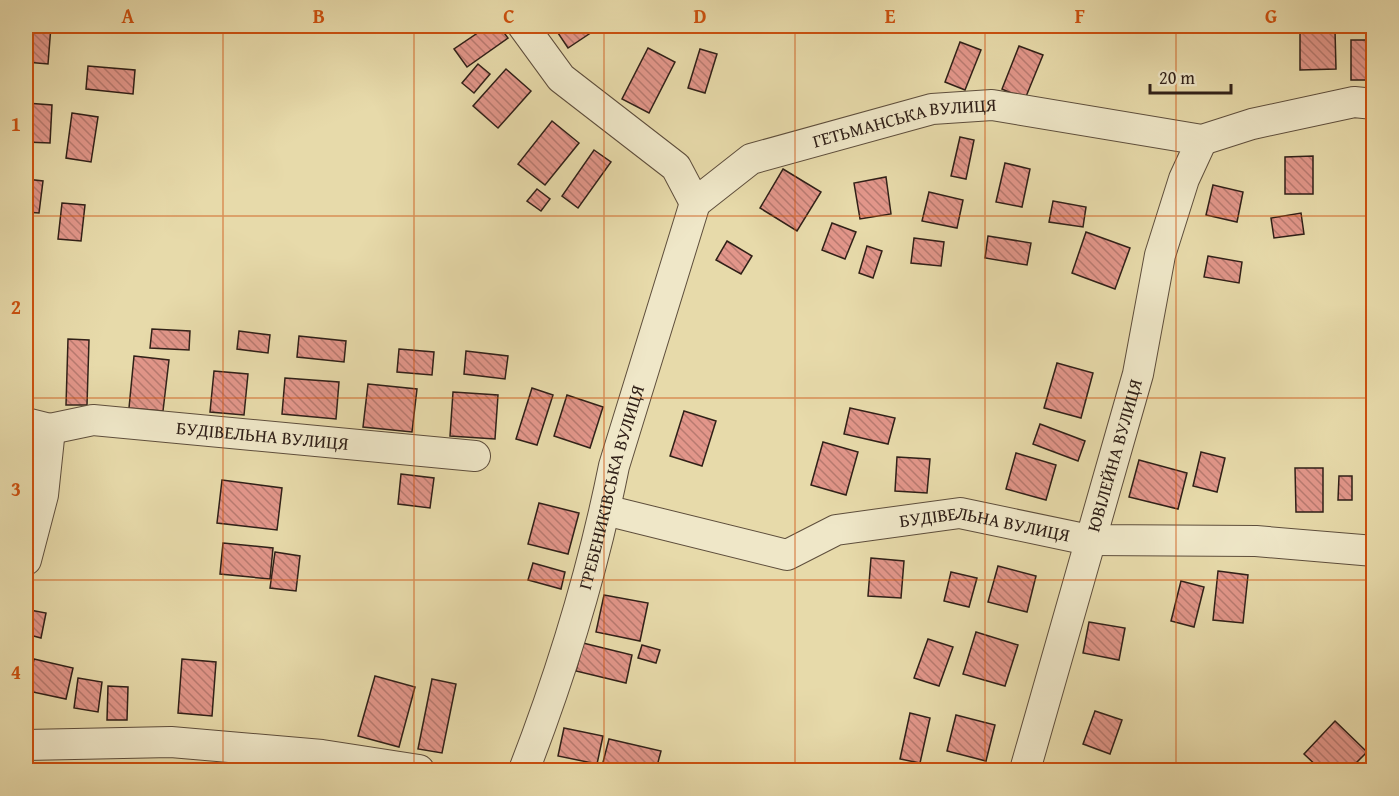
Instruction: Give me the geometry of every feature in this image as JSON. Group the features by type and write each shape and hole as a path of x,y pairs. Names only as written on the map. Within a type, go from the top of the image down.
{"street":[{"path":"523,26 561,78 676,167 695,203"},
{"name":"ГЕТЬМАНСЬКА ВУЛИЦЯ","path":"695,203 751,159 932,109 992,105 1202,140 1252,124 1354,102 1374,104"},
{"name":"ЮВІЛЕЙНА ВУЛИЦЯ","path":"1025,771 1138,374 1160,255 1184,179 1202,140"},
{"name":"ГРЕБЕНИКІВСЬКА ВУЛИЦЯ","path":"524,771 557,685 605,510 614,466 695,203"},
{"name":"БУДІВЕЛЬНА ВУЛИЦЯ","path":"38,426 93,420 475,456"},
{"path":"26,560 43,495 38,426"},
{"name":"БУДІВЕЛЬНА ВУЛИЦЯ","path":"605,510 787,555 836,530 960,513 1089,540 1256,541 1374,551"},
{"path":"26,745 171,742 322,755 419,771"}],"building":[{"path":"26,26 51,26 48,64 26,62"},
{"path":"488,26 499,26 508,38 467,67 454,49"},
{"path":"564,26 601,26 568,48 556,30"},
{"path":"1335,30 1336,69 1300,70 1300,31"},
{"path":"1351,40 1374,40 1374,80 1351,80"},
{"path":"960,42 981,50 965,90 945,82"},
{"path":"1019,46 1043,55 1025,99 1002,89"},
{"path":"648,48 675,62 649,113 622,99"},
{"path":"700,49 717,54 705,93 688,88"},
{"path":"478,64 490,74 474,93 462,83"},
{"path":"88,66 135,70 133,94 86,89"},
{"path":"506,69 531,91 498,128 473,106"},
{"path":"26,103 52,105 50,143 26,142"},
{"path":"72,113 98,117 91,162 66,158"},
{"path":"552,121 579,143 545,185 518,164"},
{"path":"960,137 974,140 966,179 951,176"},
{"path":"594,150 611,162 578,208 562,196"},
{"path":"1313,156 1313,194 1285,194 1285,157"},
{"path":"1005,163 1030,169 1022,207 996,202"},
{"path":"783,169 821,192 797,231 760,208"},
{"path":"886,177 891,214 860,219 854,183"},
{"path":"26,179 43,181 39,213 26,212"},
{"path":"1213,185 1243,192 1237,222 1206,215"},
{"path":"537,189 550,199 541,211 527,201"},
{"path":"929,192 963,200 957,228 922,221"},
{"path":"1053,201 1086,207 1083,227 1049,222"},
{"path":"62,203 85,205 81,241 58,239"},
{"path":"1301,213 1304,234 1274,238 1271,218"},
{"path":"832,223 856,232 845,259 822,250"},
{"path":"1086,232 1130,248 1115,289 1072,273"},
{"path":"988,236 1031,243 1027,265 985,258"},
{"path":"914,238 944,242 941,266 911,263"},
{"path":"727,241 752,256 741,274 716,260"},
{"path":"867,246 882,251 873,278 859,273"},
{"path":"1208,256 1242,262 1239,283 1204,277"},
{"path":"26,260 33,261 30,291 26,291"},
{"path":"152,329 190,331 189,350 150,348"},
{"path":"239,331 270,335 268,353 237,349"},
{"path":"299,336 346,341 344,362 297,357"},
{"path":"68,339 89,340 87,405 66,405"},
{"path":"26,344 33,344 32,387 26,387"},
{"path":"399,349 434,352 432,375 397,372"},
{"path":"466,351 508,356 505,379 464,374"},
{"path":"134,356 169,360 163,411 129,408"},
{"path":"1057,363 1093,373 1081,418 1044,408"},
{"path":"214,371 248,374 244,415 210,412"},
{"path":"285,378 339,382 336,419 282,414"},
{"path":"368,384 417,389 412,432 363,427"},
{"path":"532,388 553,395 537,445 516,439"},
{"path":"453,392 498,395 495,439 450,436"},
{"path":"567,395 603,407 590,448 554,436"},
{"path":"850,408 895,418 888,444 844,434"},
{"path":"684,411 716,421 702,466 670,456"},
{"path":"1040,424 1085,441 1078,461 1033,444"},
{"path":"823,442 858,452 846,495 811,485"},
{"path":"1201,452 1225,458 1217,492 1193,486"},
{"path":"1016,453 1056,465 1046,500 1006,489"},
{"path":"897,457 930,459 927,493 895,491"},
{"path":"1139,460 1187,473 1178,509 1129,497"},
{"path":"1295,468 1323,468 1323,512 1296,512"},
{"path":"1370,471 1374,471 1374,511 1370,511"},
{"path":"401,474 434,478 430,508 398,504"},
{"path":"1339,476 1352,476 1352,500 1338,500"},
{"path":"222,480 282,488 277,530 217,523"},
{"path":"539,503 579,513 568,554 528,544"},
{"path":"223,543 273,548 270,579 220,574"},
{"path":"275,552 300,556 296,591 270,588"},
{"path":"871,558 904,561 901,598 868,596"},
{"path":"533,563 565,572 561,589 528,580"},
{"path":"998,566 1036,576 1027,612 988,602"},
{"path":"1218,571 1248,575 1243,623 1213,620"},
{"path":"951,572 977,578 969,607 944,601"},
{"path":"1181,581 1204,587 1194,627 1171,621"},
{"path":"604,595 648,603 640,641 596,632"},
{"path":"30,610 46,613 41,638 26,634"},
{"path":"1089,622 1125,628 1119,660 1083,653"},
{"path":"976,632 1018,645 1005,686 963,674"},
{"path":"928,639 953,647 939,686 914,678"},
{"path":"583,643 632,655 626,683 576,671"},
{"path":"642,645 660,650 656,663 638,658"},
{"path":"34,659 73,668 66,699 28,691"},
{"path":"182,659 216,662 212,716 178,713"},
{"path":"375,676 415,687 399,747 358,736"},
{"path":"78,678 102,682 98,712 74,708"},
{"path":"432,679 456,684 442,753 418,749"},
{"path":"108,686 128,687 127,720 107,720"},
{"path":"1095,711 1122,720 1110,754 1083,744"},
{"path":"910,713 930,718 920,763 900,759"},
{"path":"956,715 995,725 986,761 947,751"},
{"path":"1335,721 1367,752 1349,770 1321,770 1304,754"},
{"path":"564,728 603,736 597,764 558,756"},
{"path":"609,739 661,751 656,770 601,770"}]}
